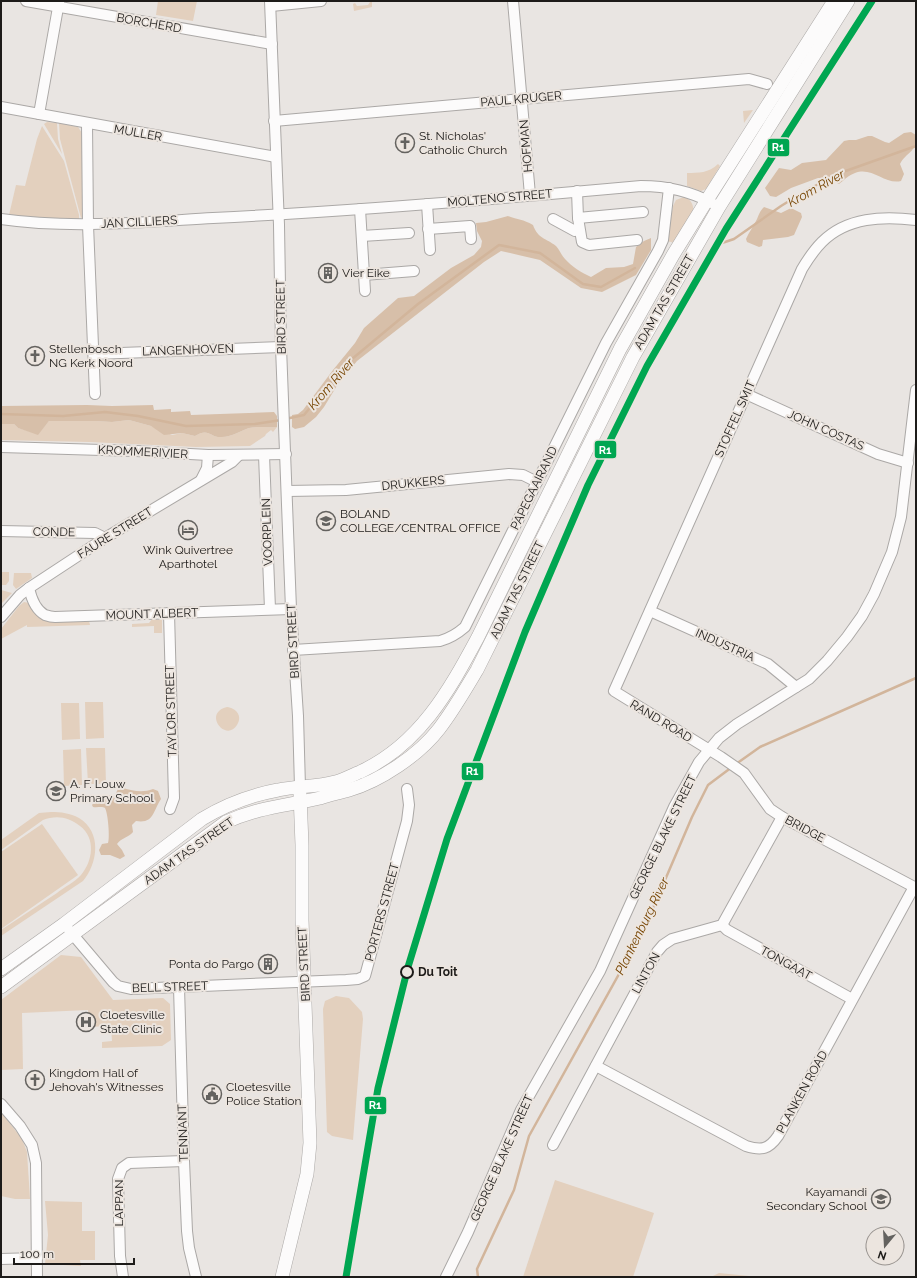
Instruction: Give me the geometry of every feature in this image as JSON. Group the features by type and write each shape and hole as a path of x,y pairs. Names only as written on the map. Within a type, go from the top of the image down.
{"main road":[{"name":"ADAM TAS STREET","path":"1,970 64,924 169,843 211,814 248,798 278,790 335,782 379,762 414,735 430,716 478,637 620,349 673,255 834,1"},
{"name":"ADAM TAS STREET","path":"1,987 226,822 243,814 265,808 350,790 379,777 418,751 438,730 459,701 477,670 633,357 719,207 848,1"},
{"path":"478,637 491,643"},
{"name":"BIRD STREET","path":"282,1277 307,1174 310,1143 302,920 300,787"}],"street":[{"name":"BORCHERD","path":"26,1 59,4 272,44"},
{"path":"270,3 321,1"},
{"name":"HOFMAN","path":"513,1 530,195"},
{"name":"BIRD STREET","path":"270,3 284,429 300,787"},
{"path":"39,114 59,4"},
{"name":"PAUL KRUGER","path":"274,120 749,79 766,84"},
{"name":"MULLER","path":"1,107 87,124 276,157"},
{"path":"87,124 88,225 95,394"},
{"name":"MOLTENO STREET","path":"278,215 641,186 669,188 684,191 707,200 719,207"},
{"name":"PAPEGAAIRAND","path":"293,650 440,641 459,633 468,621 606,343 658,251 662,240 669,188"},
{"path":"577,191 578,214 582,242 589,245 637,240"},
{"path":"427,204 430,250"},
{"path":"360,209 365,291"},
{"path":"578,214 642,212"},
{"name":"JAN CILLIERS","path":"1,219 22,222 88,225 278,215"},
{"name":"STOFFEL SMIT","path":"614,692 802,269 811,254 822,241 839,229 857,222 882,217 916,220"},
{"path":"553,219 575,231 580,230"},
{"path":"428,229 470,226 470,240"},
{"path":"362,236 409,233"},
{"path":"364,275 414,271"},
{"name":"LANGENHOVEN","path":"94,354 281,348"},
{"name":"GEORGE BLAKE STREET","path":"446,1277 468,1232 521,1110 600,971 674,807 699,762 719,738 737,724 809,679 827,661 847,637 862,616 874,594 894,545 901,517 916,390"},
{"name":"JOHN COSTAS","path":"746,394 878,454 908,463"},
{"name":"KROMMERIVIER","path":"1,447 136,451 208,455 286,454"},
{"path":"201,480 207,468 208,455"},
{"name":"FAURE STREET","path":"1,617 29,588 105,538 232,462 239,455"},
{"name":"VOORPLEIN","path":"264,455 270,609"},
{"name":"DRUKKERS","path":"287,491 346,490 509,474 523,475 537,482"},
{"name":"CONDE","path":"1,531 94,533 105,538"},
{"name":"MOUNT ALBERT","path":"29,588 31,597 38,609 45,615 55,617 291,609"},
{"name":"INDUSTRIA","path":"650,611 768,664 796,687"},
{"name":"TAYLOR STREET","path":"169,613 174,798 170,809"},
{"name":"RAND ROAD","path":"614,692 709,750"},
{"name":"BRIDGE","path":"709,750 744,773 770,809 782,817 915,887"},
{"name":"PORTERS STREET","path":"305,981 352,979 365,976 407,821 409,805 407,789"},
{"path":"722,925 782,817"},
{"name":"PLANKEN ROAD","path":"596,1066 746,1146 755,1149 763,1148 772,1144 778,1136 852,999 915,887"},
{"name":"BELL STREET","path":"64,924 118,986 131,989 305,981"},
{"name":"TONGAAT","path":"722,925 727,930 852,999"},
{"name":"LINTON","path":"553,1145 657,952 663,945 672,939 722,925"},
{"name":"TENNANT","path":"179,987 184,1161 189,1248 196,1277"},
{"path":"1,1104 20,1126 32,1145 36,1163 37,1277"},
{"name":"LAPPAN","path":"123,1277 120,1256 118,1179 122,1168 129,1163 184,1161"},
{"path":"1,1259 37,1258"}],"shaded area":[{"path":"158,1 197,1 193,21 156,15"},
{"path":"372,2 372,7 354,11 353,4 355,3 357,6 368,5"},
{"path":"753,110 744,123 743,111"},
{"path":"47,122 57,123 58,139 62,154 44,124"},
{"path":"59,123 78,127 82,133 84,216 81,218 60,139"},
{"path":"42,126 64,161 79,219 39,218 9,215 16,185 25,186 37,139"},
{"path":"911,132 916,135 916,141 913,149 900,164 904,174 901,181 895,182 861,171 851,175 839,184 827,178 818,178 791,188 776,197 770,196 765,188 779,168 791,170 802,163 826,160 844,141 872,136 889,143 904,133"},
{"path":"718,164 720,166 706,189 701,191 687,186 687,173 707,171"},
{"path":"684,197 692,203 693,212 675,243 667,241 673,206 676,200"},
{"path":"764,207 781,213 791,208 801,213 802,217 794,235 763,240 762,246 759,247 747,242 747,236"},
{"path":"508,216 533,225 537,233 556,246 570,264 591,277 606,268 624,267 633,264 636,247 651,238 651,250 636,275 602,292 581,288 540,260 501,251 484,262 357,361 338,384 316,417 304,427 295,429 292,427 292,415 298,414 303,410 355,343 364,328 398,298 414,296 451,268 474,255 481,247 482,241 477,231 476,223"},
{"path":"153,405 154,410 171,409 171,412 190,411 191,415 274,412 277,416 277,427 249,428 232,435 218,437 203,432 195,436 182,433 164,435 151,426 129,420 112,422 49,421 38,435 18,428 14,424 1,424 1,406"},
{"path":"129,420 151,426 172,435 182,433 195,436 203,432 218,437 225,437 249,428 277,427 273,432 271,430 250,446 196,447 1,440 1,424 14,424 18,428 38,434 49,421 112,422"},
{"path":"1,572 9,572 9,581 6,585 1,585"},
{"path":"14,573 31,573 32,578 16,589 13,585"},
{"path":"1,590 12,593 1,604"},
{"path":"24,602 29,603 35,608 87,620 89,621 90,625 27,627 27,625 1,639 1,629 19,606"},
{"path":"152,619 162,620 162,633 154,633 154,626 132,627 132,624 149,623"},
{"path":"85,702 103,702 104,738 86,739"},
{"path":"61,703 79,703 80,739 62,740"},
{"path":"227,707 238,713 239,722 232,730 227,731 218,725 216,715 220,710"},
{"path":"86,748 105,748 106,784 88,784"},
{"path":"81,749 82,785 64,786 63,750"},
{"path":"123,788 138,791 153,789 158,791 161,799 150,819 146,821 136,821 132,825 133,832 117,844 125,856 120,859 110,855 101,855 99,850 102,844 108,843 109,840 107,815 105,808 93,807 92,805 96,800 102,797 115,795 118,789"},
{"path":"51,812 72,815 79,818 86,824 94,839 95,848 92,866 83,881 1,936 1,930 76,880 81,875 88,863 91,850 89,837 76,823 58,817 43,820 1,850 1,840 39,813"},
{"path":"42,824 78,875 1,929 1,852"},
{"name":"Cloetesville State Clinic","path":"61,955 81,957 113,1000 163,998 170,1004 171,1040 162,1046 102,1048 102,1042 112,1041 111,1026 89,1027 88,1010 22,1013 23,1069 1,1070 1,1000"},
{"path":"336,996 349,998 362,1012 363,1019 353,1140 332,1136 327,1132 323,1009 325,1001"},
{"path":"1,1112 22,1139 27,1152 30,1199 15,1199 1,1196"},
{"path":"555,1180 654,1213 633,1277 523,1277"},
{"path":"45,1201 82,1202 82,1231 95,1231 95,1260 80,1260 81,1266 45,1264 48,1235"},
{"path":"719,1273 759,1277 711,1277"}],"waterway":[{"name":"Krom River","path":"722,243 734,239 781,206 807,190 840,173 916,146"},
{"name":"Krom River","path":"285,419 304,415 346,364 418,304 499,245 540,253 583,284 601,287 635,268"},
{"name":"Krom River","path":"1,414 63,416 105,412 138,416 186,426 255,424 281,420"},
{"name":"Plankenburg River","path":"736,764 760,747 916,678"},
{"name":"Plankenburg River","path":"478,1277 477,1269 514,1190 529,1136 644,929 692,817 708,785 732,767"}],"transit line":[{"name":"R1","path":"346,1277 378,1088 408,967 447,839 525,632 588,485 647,366 726,229 872,1"}],"place":[{"name":"St. Nicholas' Catholic Church","path":"405,143"},
{"name":"Vier Eike","path":"328,273"},
{"name":"Stellenbosch NG Kerk Noord","path":"35,356"},
{"name":"BOLAND COLLEGE/CENTRAL OFFICE","path":"326,521"},
{"name":"Wink Quivertree Aparthotel","path":"188,530"},
{"name":"A. F. Louw Primary School","path":"56,791"},
{"name":"Ponta do Pargo","path":"268,964"},
{"name":"Du Toit","path":"407,972"},
{"name":"Cloetesville State Clinic","path":"86,1022"},
{"name":"Kingdom Hall of Jehovah's Witnesses","path":"35,1080"},
{"name":"Cloetesville Police Station","path":"212,1094"},
{"name":"Kayamandi Secondary School","path":"881,1199"}]}
